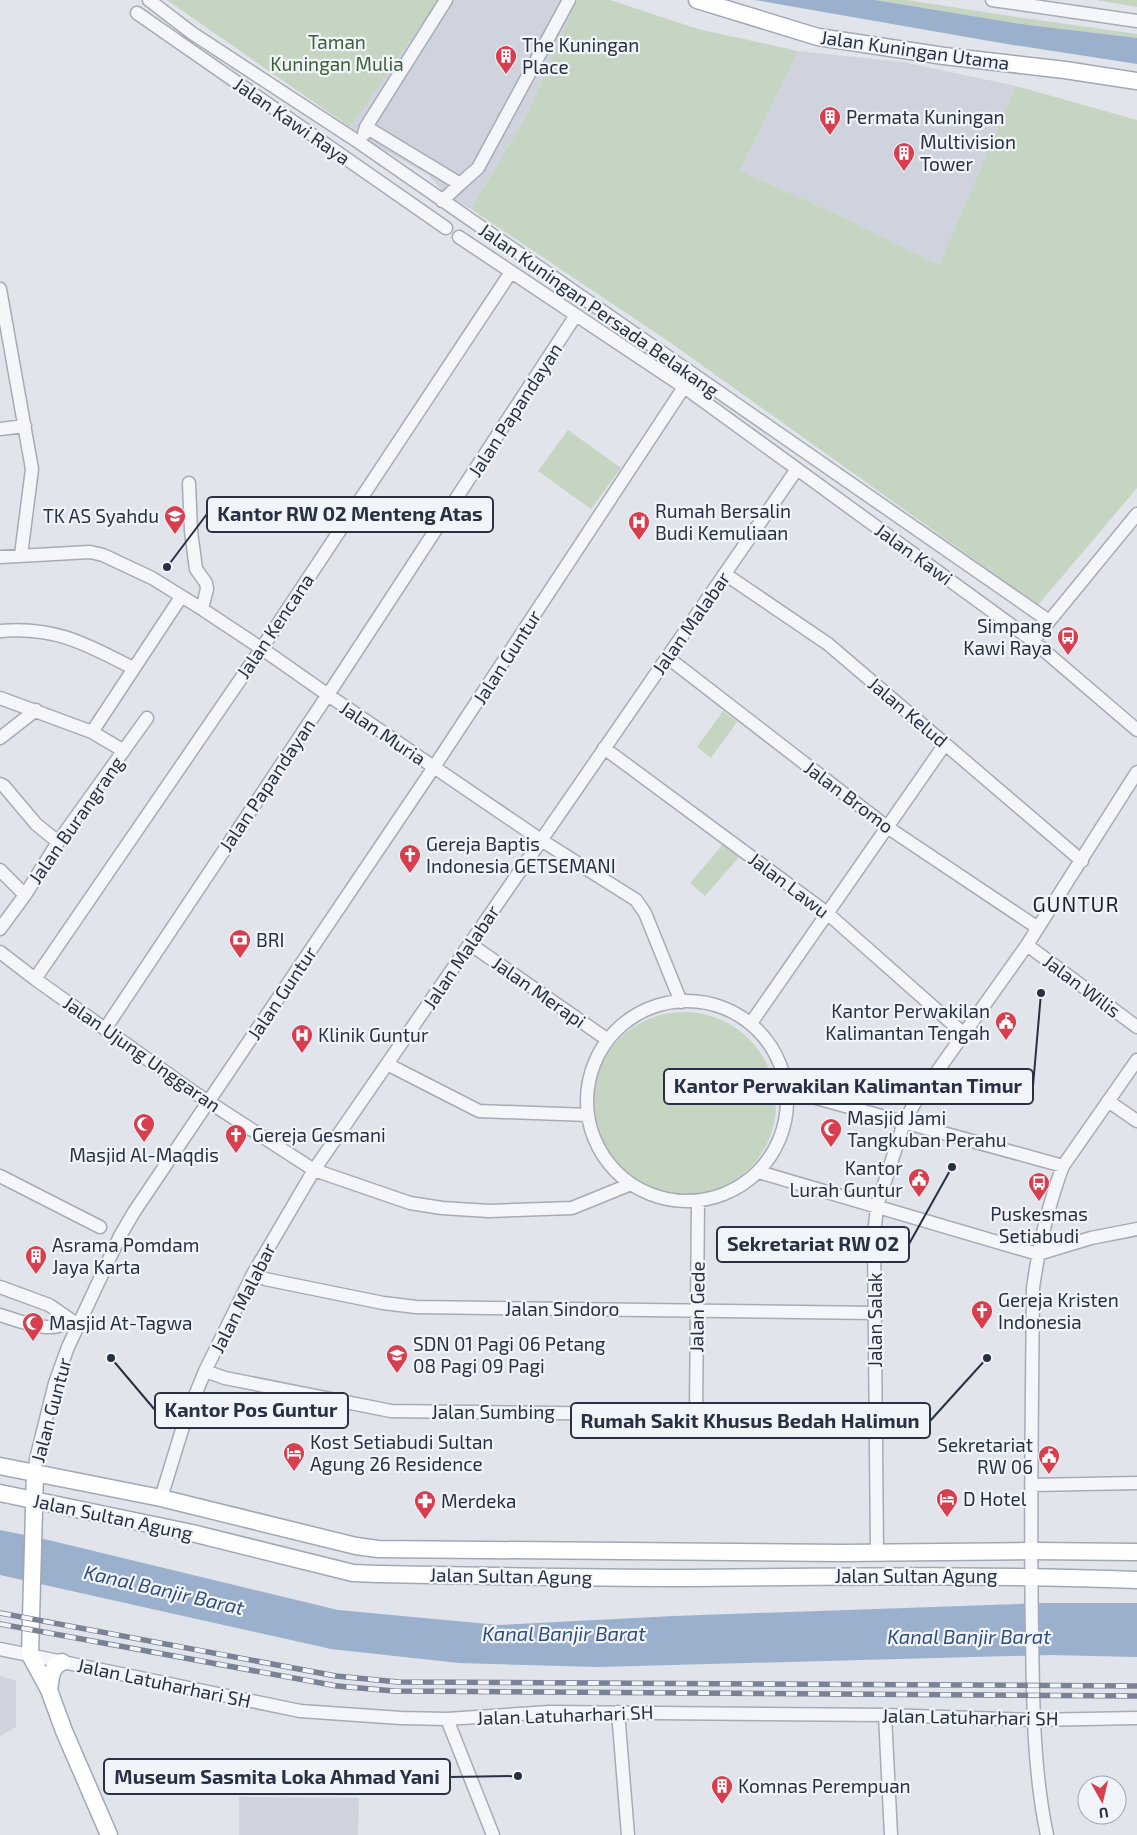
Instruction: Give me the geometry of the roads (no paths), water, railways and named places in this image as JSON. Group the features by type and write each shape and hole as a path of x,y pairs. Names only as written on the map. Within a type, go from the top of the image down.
{"main road":[{"name":"Jalan Kuningan Utama","path":"697,0 818,36 944,56 1065,70 1137,81"},
{"name":"Jalan Sultan Agung","path":"0,1466 161,1498 356,1546 378,1549 843,1553 1137,1552"},
{"name":"Jalan Guntur","path":"30,1655 35,1473"},
{"name":"Jalan Sultan Agung","path":"0,1493 192,1533 331,1568 370,1574 678,1578 843,1576 1031,1581 1137,1580"},
{"path":"192,1533 200,1509"},
{"path":"843,1553 843,1576"},
{"path":"30,1655 49,1690 64,1731 109,1835"},
{"path":"49,1690 53,1669 62,1662"}],"street":[{"path":"360,143 366,127 446,0"},
{"path":"442,201 478,168 569,0"},
{"path":"992,0 1137,22"},
{"name":"Jalan Kawi Raya","path":"149,1 132,18 446,228"},
{"name":"Jalan Kuningan Persada Belakang","path":"149,1 192,33 360,143 1049,621"},
{"path":"366,127 460,184"},
{"path":"420,185 433,168"},
{"path":"459,237 684,387"},
{"name":"Jalan Kencana","path":"35,979 261,648 511,272"},
{"path":"0,289 32,469 21,555"},
{"name":"Jalan Papandayan","path":"104,1029 328,695 576,315"},
{"name":"Jalan Kawi","path":"684,387 1033,641 1137,730"},
{"name":"Jalan Guntur","path":"35,1473 36,1458 55,1384 74,1322 134,1212 434,767 684,387"},
{"path":"0,429 25,426"},
{"name":"Jalan Malabar","path":"161,1498 185,1420 206,1371 253,1274 314,1170 667,657 730,578 797,469"},
{"path":"190,483 191,531 196,569 206,583 207,589 202,609"},
{"path":"1033,641 1137,514"},
{"name":"Jalan Muria","path":"0,557 90,552 103,555 152,578 202,609 541,840 636,900 642,906 682,1002"},
{"name":"Jalan Kelud","path":"730,578 828,644 1082,861"},
{"name":"Jalan Burangrang","path":"0,929 25,895 58,842 124,751 92,732 181,597"},
{"path":"0,631 15,629 48,631 89,646 133,668"},
{"name":"Jalan Bromo","path":"667,657 887,827 1038,928"},
{"path":"0,698 92,732"},
{"path":"0,738 36,710"},
{"path":"124,751 147,718"},
{"path":"751,1023 945,744"},
{"name":"Jalan Lawu","path":"604,748 827,913 964,1034"},
{"name":"Jalan Salak","path":"877,1553 874,1236 877,1206 904,1123 914,1104 1027,945 1137,772"},
{"path":"0,784 4,786 36,824 58,842"},
{"path":"0,870 25,895"},
{"name":"Jalan Merapi","path":"470,944 608,1040"},
{"name":"Jalan Wilis","path":"1027,945 1137,1027"},
{"name":"Jalan Ujung Unggaran","path":"0,952 104,1029 314,1170 410,1203 442,1208 489,1211 572,1208 631,1184"},
{"path":"682,1002 710,1004 723,1008 751,1023 777,1056 784,1072 787,1090 786,1120 782,1134 776,1148 759,1172 731,1191 698,1201 680,1201 663,1198 646,1192 618,1174 598,1147 588,1115 587,1101 591,1074 608,1040 625,1024 642,1012 661,1005 682,1002"},
{"path":"1047,1835 1043,1816 1034,1720 1031,1581 1033,1288 1038,1254 1056,1184 1063,1166 1137,1060"},
{"path":"387,1064 479,1111 588,1115"},
{"path":"787,1090 1063,1166"},
{"path":"1108,1101 1137,1121"},
{"path":"759,1172 1038,1254 1091,1238 1137,1229"},
{"path":"0,1176 100,1227"},
{"name":"Jalan Gede","path":"696,1413 698,1201"},
{"name":"Jalan Sindoro","path":"253,1274 283,1283 383,1303 416,1307 874,1313"},
{"path":"0,1287 49,1305 74,1322"},
{"path":"0,1315 38,1326 56,1327 74,1322"},
{"name":"Jalan Sumbing","path":"206,1371 225,1378 391,1411 876,1416"},
{"path":"1031,1485 1137,1483"},
{"name":"Jalan Latuharhari SH","path":"0,1649 300,1711 401,1718 447,1719 549,1712 885,1715 1034,1720 1137,1718"},
{"path":"618,1712 628,1835"},
{"path":"885,1715 891,1835"},
{"path":"447,1719 493,1835"}],"water":[{"path":"755,0 875,0 1021,24 1137,38 1137,64 1001,43"},
{"name":"Kanal Banjir Barat","path":"0,1530 338,1610 499,1625 674,1616 1048,1603 1137,1603 1137,1657 1050,1655 598,1667 459,1663 331,1649 0,1575"}],"railway":[{"path":"0,1613 336,1676 398,1682 1137,1686"},
{"path":"0,1624 337,1686 394,1691 1137,1696"}],"place":[{"name":"The Kuningan Place","path":"506,75"},
{"name":"Permata Kuningan","path":"830,136"},
{"name":"Multivision Tower","path":"904,172"},
{"name":"TK AS Syahdu","path":"175,535"},
{"name":"Rumah Bersalin Budi Kemuliaan","path":"639,541"},
{"name":"Kantor RW 02 Menteng Atas","path":"167,567"},
{"name":"Simpang Kawi Raya","path":"1068,656"},
{"name":"Gereja Baptis Indonesia GETSEMANI","path":"410,874"},
{"name":"BRI","path":"240,959"},
{"name":"Kantor Perwakilan Kalimantan Timur","path":"1041,993"},
{"name":"Kantor Perwakilan Kalimantan Tengah","path":"1006,1041"},
{"name":"Klinik Guntur","path":"302,1054"},
{"name":"Masjid Al-Maqdis","path":"144,1143"},
{"name":"Masjid Jami Tangkuban Perahu","path":"831,1148"},
{"name":"Gereja Gesmani","path":"236,1154"},
{"name":"Sekretariat RW 02","path":"952,1167"},
{"name":"Kantor Lurah Guntur","path":"919,1198"},
{"name":"Puskesmas Setiabudi","path":"1039,1202"},
{"name":"Asrama Pomdam Jaya Karta","path":"36,1275"},
{"name":"Gereja Kristen Indonesia","path":"982,1330"},
{"name":"Masjid At-Tagwa","path":"33,1342"},
{"name":"Kantor Pos Guntur","path":"111,1358"},
{"name":"Rumah Sakit Khusus Bedah Halimun","path":"987,1358"},
{"name":"SDN 01 Pagi 06 Petang 08 Pagi 09 Pagi","path":"397,1374"},
{"name":"Kost Setiabudi Sultan Agung 26 Residence","path":"294,1472"},
{"name":"Sekretariat RW 06","path":"1049,1475"},
{"name":"D Hotel","path":"947,1518"},
{"name":"Merdeka","path":"425,1520"},
{"name":"Museum Sasmita Loka Ahmad Yani","path":"518,1776"},
{"name":"Komnas Perempuan","path":"722,1805"}],"district":[{"name":"GUNTUR","path":"1076,905"}],"park label":[{"name":"Taman Kuningan Mulia","path":"337,53"}]}
